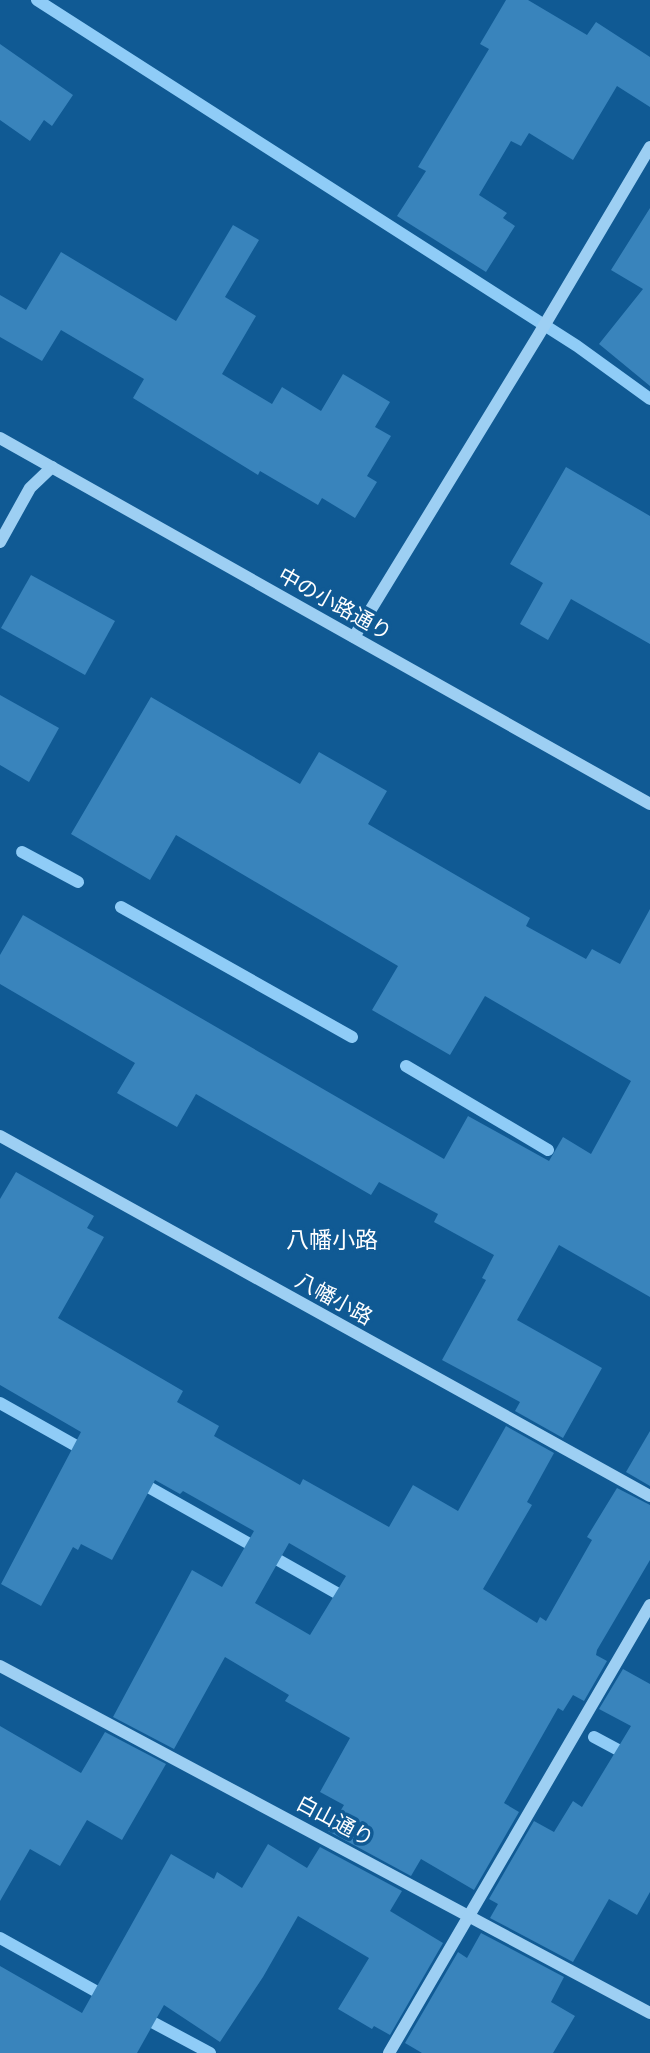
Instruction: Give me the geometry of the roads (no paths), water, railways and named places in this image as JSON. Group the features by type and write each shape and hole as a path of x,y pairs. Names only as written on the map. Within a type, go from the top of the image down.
{"street":[{"path":"354,637 650,147"},
{"name":"中の小路通り","path":"0,438 650,804"},
{"path":"0,542 30,488 52,467"},
{"name":"八幡小路","path":"0,1136 650,1496"},
{"path":"389,2053 650,1605"},
{"name":"白山通り","path":"0,1666 650,2013"}],"waterway":[{"path":"37,0 577,346 650,399"},
{"path":"22,852 78,882"},
{"path":"121,907 352,1037"},
{"path":"406,1066 548,1150"},
{"path":"0,1403 87,1452"},
{"path":"136,1480 349,1600"},
{"path":"594,1737 650,1767"},
{"path":"0,1938 108,1998"},
{"path":"139,2015 210,2053"}],"district":[{"name":"八幡小路","path":"332,1240"}]}
